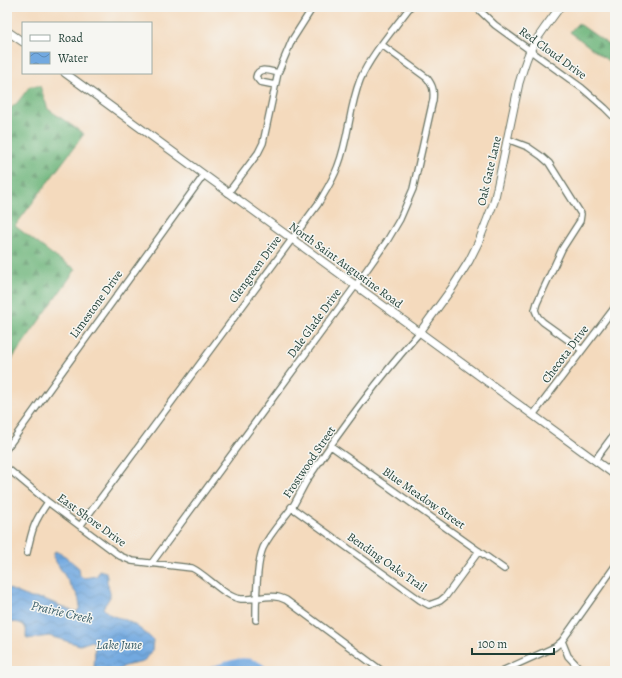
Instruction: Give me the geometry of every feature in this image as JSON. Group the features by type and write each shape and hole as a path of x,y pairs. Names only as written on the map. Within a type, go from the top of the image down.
{"street":[{"path":"228,193 258,153 263,143 278,73 292,40 313,7"},
{"name":"Glengreen Drive","path":"80,526 328,188 338,166 354,97 361,79 368,64 410,7"},
{"name":"Red Cloud Drive","path":"476,7 495,25 582,88 606,108 615,118"},
{"name":"Oak Gate Lane","path":"420,332 452,288 469,261 479,241 494,202 519,83 530,50 560,7"},
{"path":"611,7 615,10"},
{"path":"7,31 22,41"},
{"name":"Dale Glade Drive","path":"151,564 356,285 387,241 400,219 413,189 433,100 432,85 427,78 382,45"},
{"path":"275,85 260,82 256,77 259,71 264,70 278,73"},
{"name":"North Saint Augustine Road","path":"66,74 615,475"},
{"path":"507,140 528,147 549,163 581,214 580,222 562,249 535,310 538,317 543,322 582,350"},
{"name":"Limestone Drive","path":"7,448 204,175"},
{"name":"Checota Drive","path":"533,415 615,307"},
{"name":"Frostwood Street","path":"256,620 256,597 260,560 263,549 331,446 390,366 420,332"},
{"path":"595,460 615,433"},
{"name":"Blue Meadow Street","path":"331,446 504,569"},
{"name":"East Shore Drive","path":"7,468 48,502 120,556 132,561 192,568 229,595 240,599 279,596 382,671"},
{"path":"28,553 32,530 37,518 48,502"},
{"name":"Bending Oaks Trail","path":"291,507 420,600 430,605 440,601 446,596 479,551"},
{"path":"502,671 555,646 562,641 615,566"},
{"path":"562,641 568,656 582,671"}],"green space":[{"path":"578,23 615,49 615,66 570,32"},
{"path":"30,86 40,86 48,109 84,134 15,226 57,258 76,269 7,366 7,111 17,103"}],"water":[{"name":"Lake June","path":"55,551 65,556 79,568 80,576 84,578 97,576 99,570 106,572 110,597 103,608 113,616 124,619 135,625 153,640 152,650 143,662 124,666 118,671 94,671 95,644 92,641 80,645 49,636 27,639 25,626 15,622 7,623 7,588 31,598 44,599 77,612 80,607 79,598 53,557"}],"waterway":[{"name":"Prairie Creek","path":"214,671 245,663 252,664 264,671"}]}
